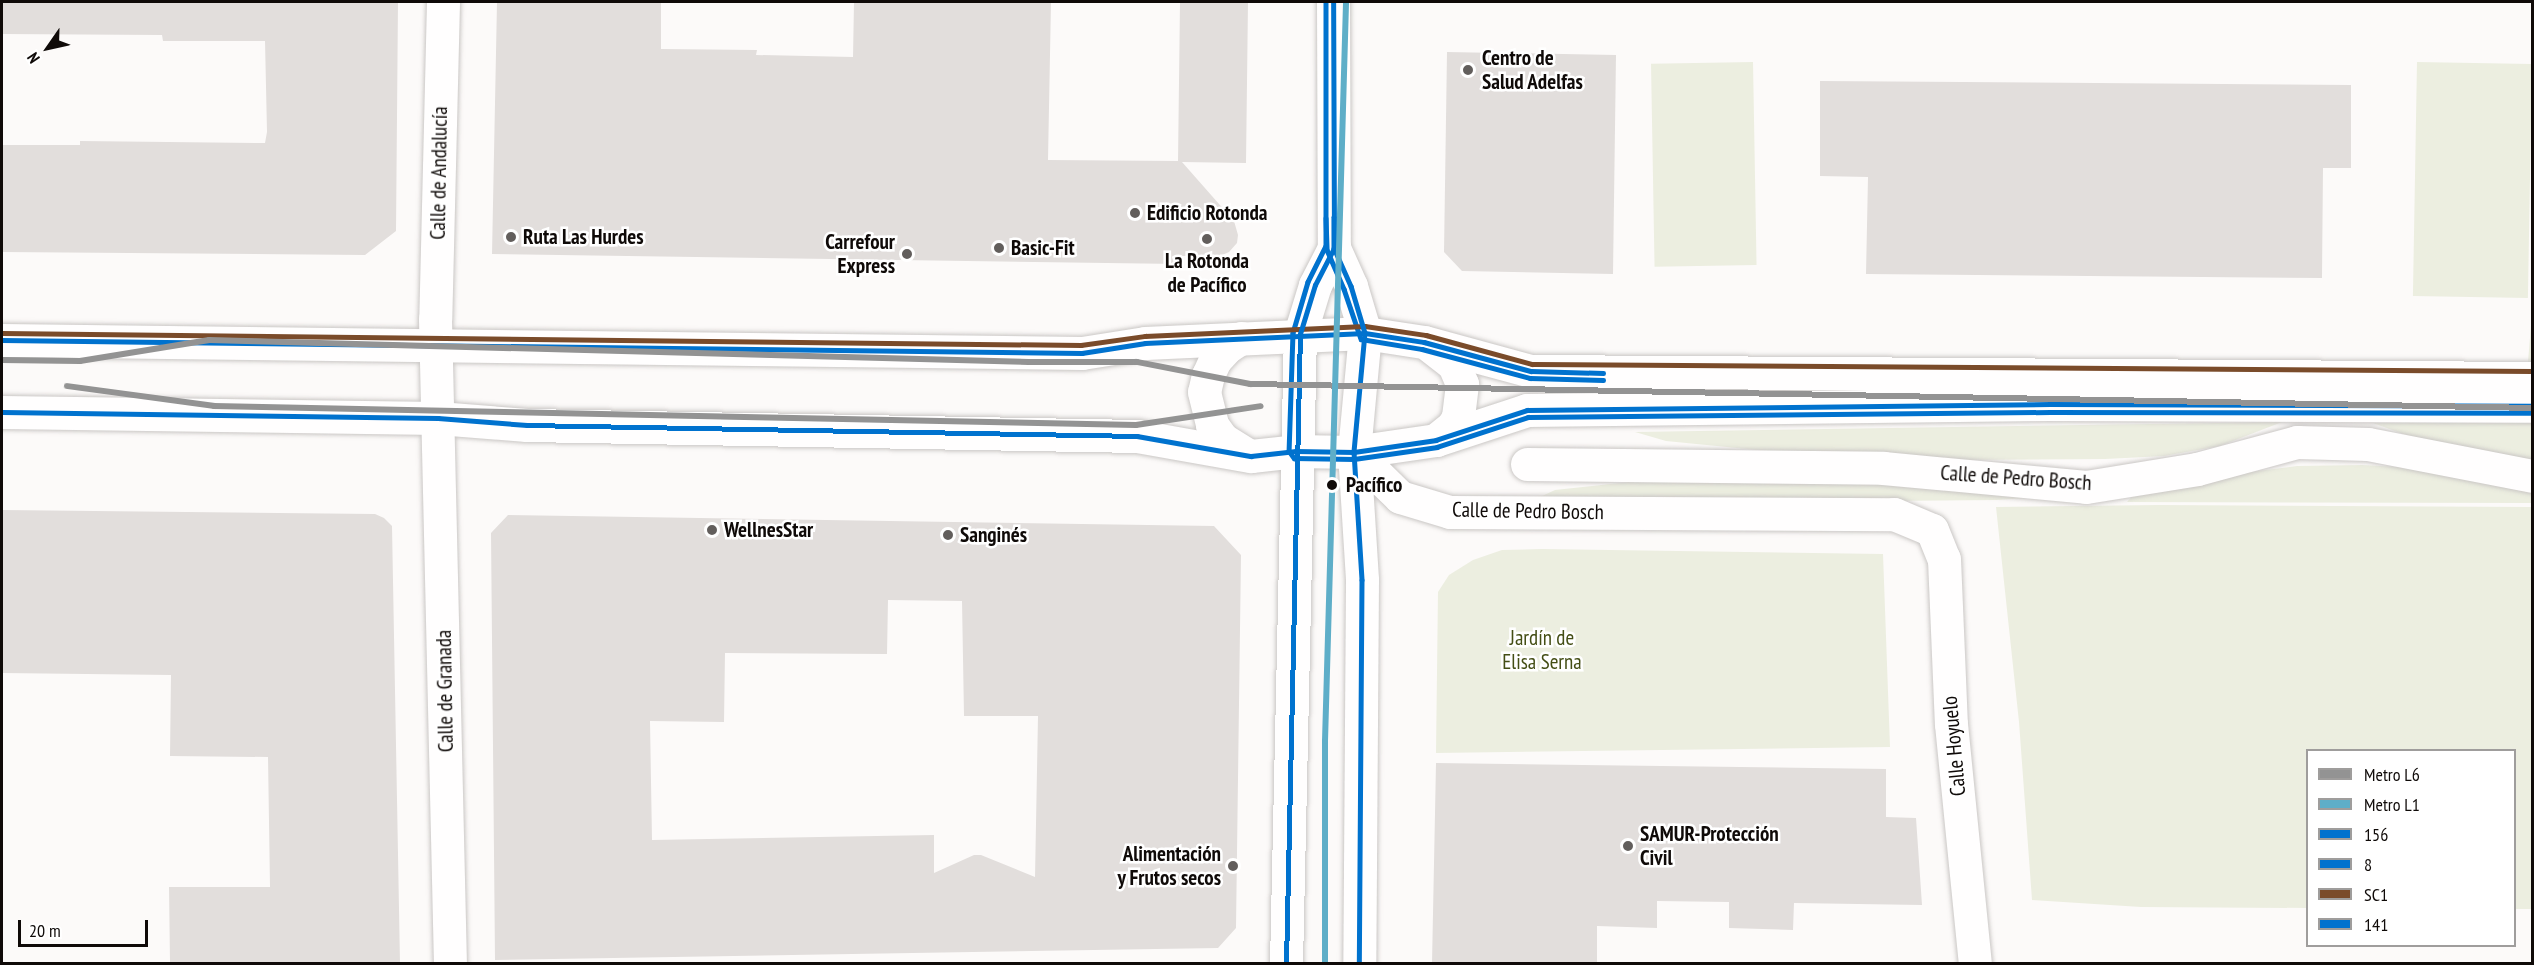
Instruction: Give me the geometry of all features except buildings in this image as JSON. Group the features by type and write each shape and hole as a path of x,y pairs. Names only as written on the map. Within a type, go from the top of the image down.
{"main road":[{"name":"Calle de Andalucía","path":"438,418 436,345 443,2"},
{"path":"1333,2 1334,248 1351,286 1365,333 1354,452 1362,580 1359,963"},
{"path":"1286,963 1300,334 1315,285 1334,248"},
{"path":"2,340 1082,354 1145,343 1300,334 1365,333 1424,342 1531,371 2532,378"},
{"path":"1241,338 1227,347 1215,360 1204,392 1212,425 1222,439 1235,449 1251,456"},
{"path":"1424,342 1447,356 1460,374 1462,384 1458,417 1453,426 1436,440"},
{"path":"2,412 438,418 527,424 1137,436 1251,456 1296,451 1354,452 1436,440 1527,410 2050,404 2532,406"},
{"name":"Calle de Granada","path":"438,418 450,963"},
{"name":"Calle de Pedro Bosch","path":"1527,464 1883,468 2086,487 2196,469 2297,442 2368,444 2532,476"},
{"name":"Calle de Pedro Bosch","path":"1354,452 1400,497 1450,512 1894,514 1932,530"},
{"name":"Calle Hoyuelo","path":"1932,530 1944,559 1951,724 1975,963"}],"green space":[{"path":"1753,62 1757,265 1655,267 1651,64"},
{"path":"2417,62 2532,64 2528,298 2413,296"},
{"path":"2532,313 2532,464 2425,442 2373,423 2523,423"},
{"path":"2282,422 2220,446 2164,456 2105,459 1940,460 1787,453 1666,441 1635,432"},
{"path":"2362,465 2456,470 2532,486 2532,503 2127,502 2134,494 2201,478 2297,466"},
{"path":"1815,476 2043,497 1997,500 1549,504 1540,497 1555,490 1629,482"},
{"path":"2159,505 2532,507 2532,909 2516,909 2516,749 2306,749 2306,908 2141,907 2032,900 2019,722 1996,507"},
{"name":"Jardín de Elisa Serna","path":"1502,550 1883,554 1890,747 1436,753 1438,592 1449,575 1473,560"}],"metro line":[{"name":"L1","path":"1325,964 1325,741 1346,2"},
{"name":"L6","path":"2,360 80,361 209,340 1029,362 1137,362 1250,384 2532,408"},
{"name":"L6","path":"67,386 214,406 1136,425 1261,406"}],"transit line":[{"name":"8","path":"1326,2 1326,246 1308,282 1293,333 1289,451 1294,458 1354,459 1437,447 1528,417 2050,412 2532,413"},
{"name":"141","path":"1286,964 1300,334 1315,285 1334,248 1333,2"},
{"name":"141","path":"1334,217 1334,248 1351,286 1365,333 1354,452 1362,580 1359,964"},
{"name":"8","path":"1326,218 1327,250 1344,289 1361,339 1422,349 1530,378 1603,380"},
{"name":"SC1","path":"2,333 1081,345 1145,336 1365,326 1426,335 1532,364 2532,371"},
{"name":"156","path":"2,340 1082,353 1145,343 1365,333 1424,342 1531,371 1603,373"},
{"name":"156","path":"2,412 438,418 527,425 1137,436 1251,456 1296,451 1354,452 1436,440 1527,410 2050,404 2532,406"}],"place":[{"name":"Centro de Salud Adelfas","path":"1468,70"},
{"name":"Edificio Rotonda","path":"1135,213"},
{"name":"Ruta Las Hurdes","path":"511,237"},
{"name":"La Rotonda de Pacífico","path":"1207,239"},
{"name":"Basic-Fit","path":"999,248"},
{"name":"Carrefour Express","path":"907,254"},
{"name":"Pacífico","path":"1332,485"},
{"name":"WellnesStar","path":"712,530"},
{"name":"Sanginés","path":"948,535"},
{"name":"SAMUR-Protección Civil","path":"1628,846"},
{"name":"Alimentación y Frutos secos","path":"1233,866"}]}
